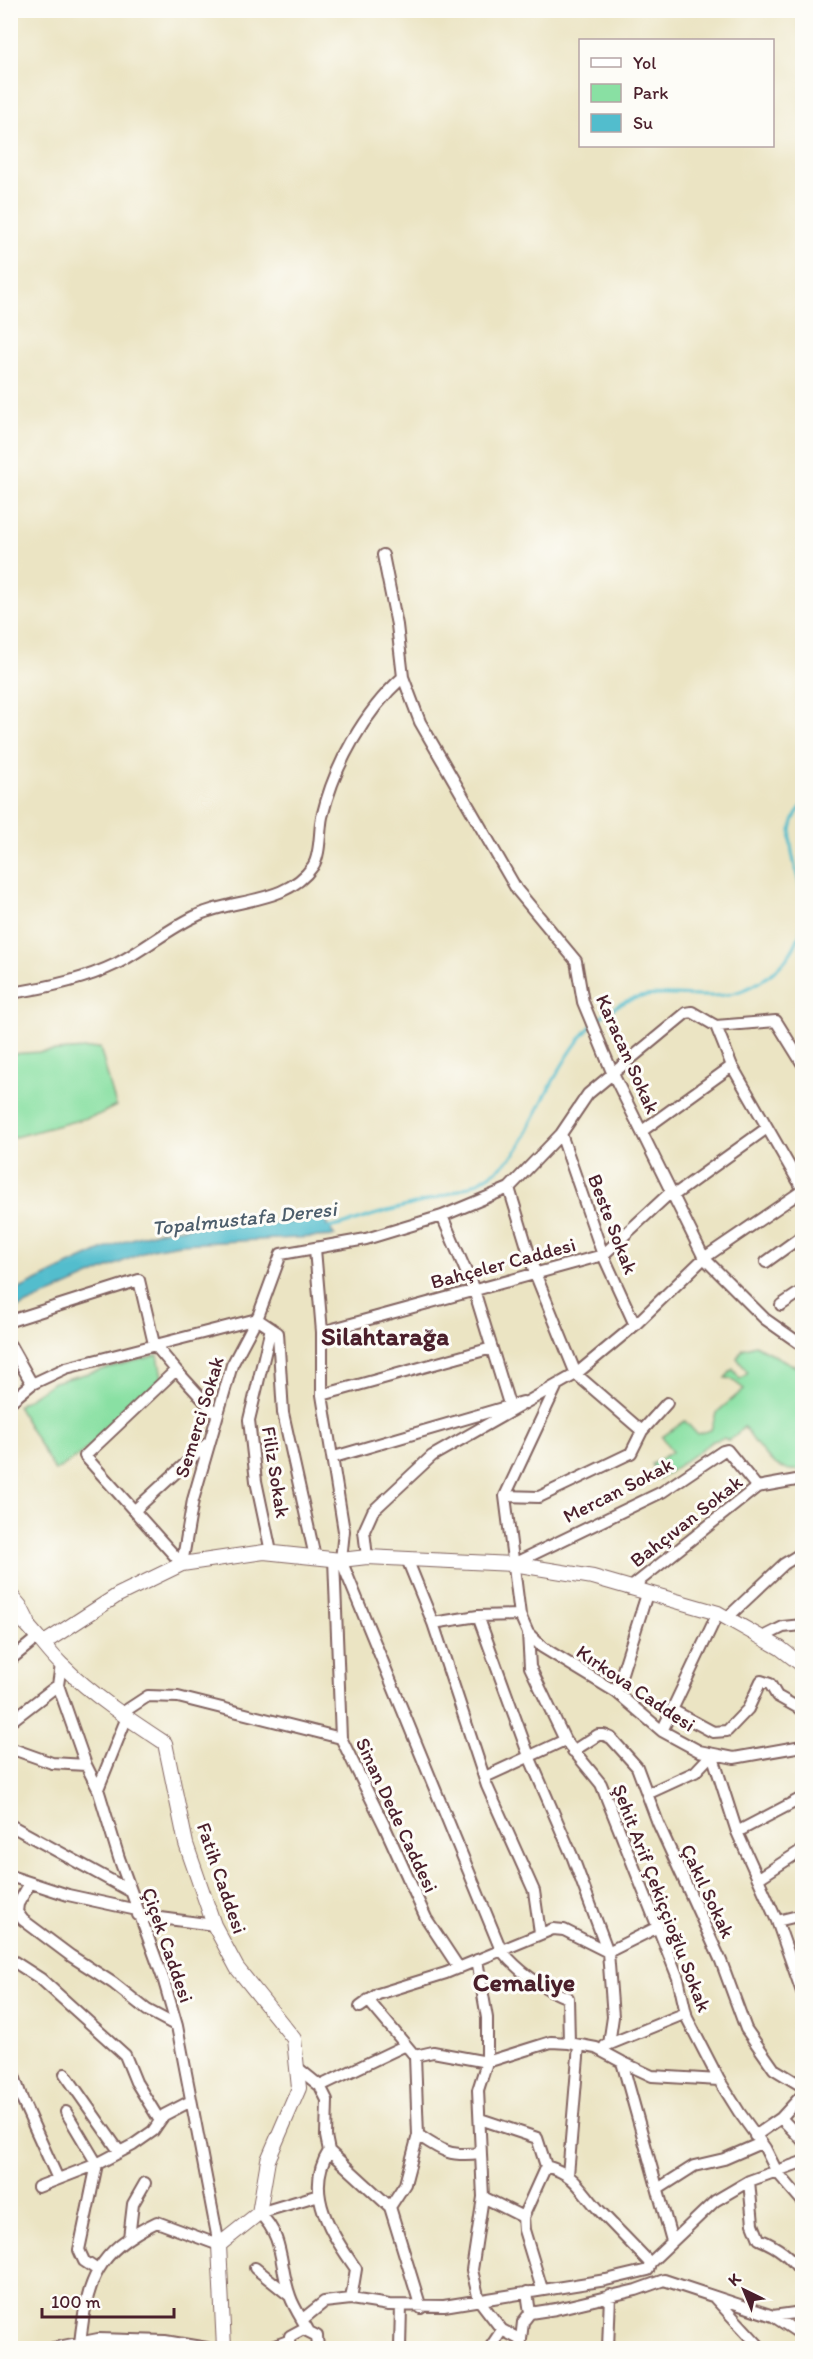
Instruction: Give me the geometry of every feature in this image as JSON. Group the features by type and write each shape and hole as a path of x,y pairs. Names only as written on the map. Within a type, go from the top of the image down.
{"main road":[{"path":"38,1636 182,1564 271,1552 337,1560 367,1557 513,1564 593,1577 723,1615 763,1637 802,1665"},
{"name":"Fatih Caddesi","path":"10,1594 21,1606 38,1636 61,1665 124,1715 165,1743 186,1844 214,1924 237,1968 294,2040 299,2069 299,2088 268,2160 259,2213"},
{"name":"Fatih Caddesi","path":"10,1611 38,1636"},
{"path":"224,2349 219,2245 259,2213"}],"street":[{"name":"Karacan Sokak","path":"383,555 403,676 420,722 517,890 576,961 588,1016 600,1038 612,1072 704,1258 765,1319 802,1345"},
{"path":"10,993 51,987 115,964 199,914 279,892 299,880 314,864 322,817 335,777 347,751 385,693 403,676"},
{"path":"315,1249 366,1239 442,1216 508,1188 561,1134 588,1094 686,1013 697,1013 716,1026 732,1066 802,1190 704,1258 635,1325 576,1374 432,1456 373,1512 364,1532 367,1557"},
{"path":"716,1026 776,1021 798,1045 802,1063"},
{"path":"642,1131 732,1066"},
{"name":"Bahçeler Caddesi","path":"322,1332 603,1256 673,1193 767,1128"},
{"name":"Beste Sokak","path":"561,1134 603,1256 635,1325"},
{"path":"508,1188 535,1273 576,1374 642,1431"},
{"path":"442,1216 474,1290 509,1404"},
{"path":"766,1262 802,1236"},
{"name":"Semerci Sokak","path":"182,1564 193,1500 232,1365 257,1319 281,1254 315,1249"},
{"name":"Sinan Dede Caddesi","path":"315,1249 322,1332 322,1395 334,1457 344,1532 337,1560 340,1738 384,1825 426,1918 459,1968"},
{"path":"10,1321 140,1280 154,1344 217,1415"},
{"path":"781,1305 802,1291"},
{"path":"10,1402 32,1384 66,1368 257,1319 278,1333 283,1413 315,1557"},
{"name":"Filiz Sokak","path":"271,1552 256,1481 249,1420 257,1379 272,1328"},
{"path":"10,1345 32,1384"},
{"path":"322,1395 492,1348"},
{"path":"176,1370 85,1456 182,1564"},
{"path":"557,1385 505,1496 539,1497 631,1453 642,1431 667,1403"},
{"path":"334,1457 509,1404 531,1401"},
{"path":"135,1510 209,1443"},
{"name":"Mercan Sokak","path":"513,1564 662,1492 723,1451 727,1450 757,1487"},
{"name":"Bahçıvan Sokak","path":"629,1589 757,1487 802,1479"},
{"name":"Kırkova Caddesi","path":"505,1496 520,1615 528,1633 542,1647 616,1692 662,1731 699,1751 734,1758 802,1746"},
{"path":"662,1731 723,1615 784,1563 802,1553"},
{"path":"407,1559 433,1623 485,1777 534,1892 540,1933"},
{"path":"337,1560 501,1950 527,1975 550,1991 568,1998 574,2044 568,2175"},
{"path":"616,1692 647,1594"},
{"path":"433,1623 478,1616 520,1615"},
{"path":"478,1616 529,1756 573,1858 608,1952 613,2017 609,2044"},
{"path":"763,1637 783,1628 802,1625"},
{"name":"Şehit Arif Çekiççioğlu Sokak","path":"528,1633 530,1667 565,1740 601,1784 678,1978 686,2013 719,2080 777,2172 802,2201"},
{"path":"10,1660 38,1636"},
{"name":"Çiçek Caddesi","path":"61,1665 58,1685 86,1765 98,1789 130,1891 164,1981 177,2026 219,2245"},
{"path":"672,1710 713,1732 727,1731 748,1709 761,1681 770,1684 777,1696 802,1710"},
{"path":"10,1722 58,1685"},
{"path":"98,1789 124,1715 148,1696 178,1697 340,1738"},
{"name":"Çakıl Sokak","path":"573,1751 598,1735 611,1738 637,1767 696,1910 721,1961 746,2029 774,2069 802,2086"},
{"path":"485,1777 565,1740"},
{"path":"10,1748 52,1763 86,1765"},
{"path":"647,1794 695,1772 712,1754 736,1832 798,1967 802,1992"},
{"path":"736,1832 802,1798"},
{"path":"10,1825 130,1891"},
{"path":"759,1878 802,1850"},
{"path":"10,1876 68,1895 138,1913 214,1924"},
{"path":"30,1883 18,1904 17,1912 23,1920 147,2010 177,2026"},
{"path":"777,1921 802,1915"},
{"path":"608,1952 658,1927"},
{"path":"390,2207 405,2184 418,2135 416,2056 364,2004 378,1994 459,1968 553,1929 564,1930 608,1952"},
{"path":"10,1959 41,1979 125,2055 136,2082 160,2121"},
{"path":"477,1960 487,2018 487,2062 478,2090 483,2197 472,2270 479,2300 502,2330 520,2344"},
{"path":"596,2048 686,2013"},
{"path":"416,2056 432,2052 487,2062 551,2042 596,2048 652,2076 719,2080"},
{"path":"320,2086 406,2045"},
{"path":"622,2062 672,2241"},
{"path":"10,2064 23,2102 58,2179"},
{"path":"299,2069 320,2086 327,2100 326,2136 329,2151 390,2207 421,2308"},
{"path":"65,2074 119,2151"},
{"path":"658,2189 694,2166 724,2158 758,2140 802,2095"},
{"path":"38,2187 97,2164 153,2131 164,2115 191,2101"},
{"path":"66,2112 97,2164 79,2250 84,2260 96,2269"},
{"path":"781,2118 802,2140"},
{"path":"480,2120 537,2138 546,2166 523,2217 524,2230 542,2289"},
{"path":"418,2135 443,2151 458,2156 480,2153"},
{"path":"329,2151 320,2165 320,2195 329,2226 356,2269 351,2299"},
{"path":"269,2349 288,2345 293,2332 305,2325 324,2302 351,2299 421,2308 527,2292 649,2266 715,2201 749,2181 802,2162"},
{"path":"546,2166 568,2175 581,2186 596,2207 664,2280 773,2316 802,2335"},
{"path":"749,2181 753,2224 759,2239 777,2247 791,2258 802,2273"},
{"path":"129,2238 133,2204 145,2183"},
{"path":"259,2213 320,2195"},
{"path":"483,2197 523,2217"},
{"path":"259,2213 271,2224 282,2254 290,2296 305,2325 317,2336 318,2349"},
{"path":"73,2345 87,2292 96,2269 129,2238 157,2222 219,2245"},
{"path":"255,2268 290,2296"},
{"path":"520,2344 523,2322 530,2313 556,2309 664,2280"},
{"path":"527,2292 530,2313"},
{"path":"608,2349 610,2295"},
{"path":"713,2296 762,2349"},
{"path":"400,2349 401,2306"},
{"path":"773,2316 802,2312"},
{"path":"490,2349 502,2330"},
{"path":"53,2349 98,2339 128,2339 207,2349"}],"green space":[{"path":"100,1048 116,1106 98,1115 11,1138 11,1054"},
{"path":"755,1345 802,1370 799,1395 802,1397 802,1469 792,1470 775,1464 744,1427 729,1441 724,1438 713,1441 660,1479 652,1464 672,1452 662,1437 685,1421 697,1434 711,1430 716,1413 744,1389 731,1379 725,1378 733,1369 740,1379 748,1373 737,1358 743,1349"},
{"path":"158,1355 162,1377 80,1455 55,1471 17,1406 54,1382"}],"water":[{"path":"323,1219 335,1236 180,1244 151,1249 11,1311 11,1293 88,1256 148,1234 206,1226"}],"waterway":[{"name":"Topalmustafa Deresi","path":"802,806 795,816 791,838 802,896"},
{"name":"Topalmustafa Deresi","path":"327,1228 437,1198 487,1177 502,1166 523,1142 570,1052 595,1022 610,1010 637,998 658,995 727,994 740,991 766,978 787,958 795,946 801,929 802,897"}],"district":[{"name":"Silahtarağa","path":"385,1336"},
{"name":"Cemaliye","path":"524,1982"}]}
